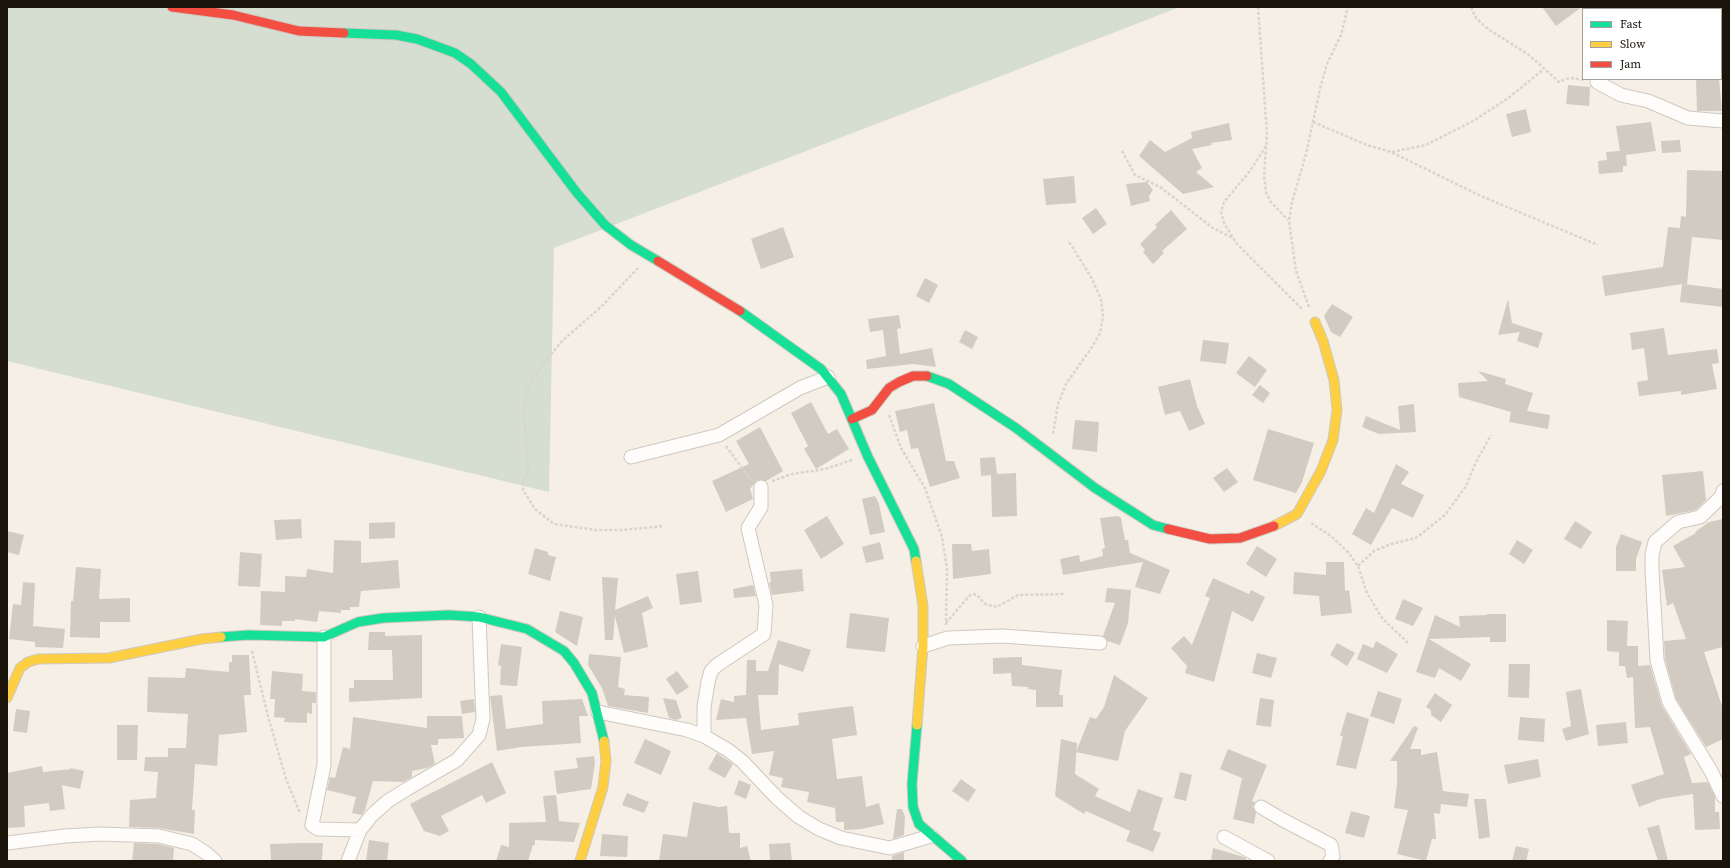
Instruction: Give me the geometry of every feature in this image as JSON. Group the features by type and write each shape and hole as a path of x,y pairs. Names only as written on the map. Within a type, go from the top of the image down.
{"street":[{"path":"172,7 233,16 299,31 396,35 417,39 455,53 471,64 501,92 577,193 605,225 648,256 738,310 822,369 841,394 868,457 914,549 923,606 923,646 912,784 913,807 919,824 931,836 962,861"},
{"path":"1597,82 1621,95 1648,101 1688,118 1723,121"},
{"path":"852,419 872,410 889,388 906,378 929,376 949,384 1016,428 1095,488 1153,525 1179,533 1210,539 1240,538 1271,527 1297,514 1324,465 1334,440 1338,410 1334,380 1323,341 1315,322"},
{"path":"631,457 719,435 800,388 828,377"},
{"path":"704,736 704,707 711,671 717,665 764,634 766,605 748,528 761,507 761,487"},
{"path":"1723,491 1721,497 1700,517 1678,522 1655,542 1652,555 1652,569 1657,660 1669,702 1711,771 1723,796"},
{"path":"7,698 20,668 28,662 38,659 109,658 202,639 248,635 276,637 324,637 358,622 383,618 449,615 479,617 527,629 548,640 564,651 574,663 592,693 598,712 604,740 606,761 603,787 580,861"},
{"path":"348,861 360,830 372,815 388,801 458,760 480,735 483,719 479,617"},
{"path":"923,646 948,638 1002,636 1100,643"},
{"path":"324,637 324,764 312,825 318,829 360,830"},
{"path":"598,712 687,730 704,736 728,750 742,761 777,798 799,817 819,829 841,838 890,848 931,836"},
{"path":"1261,807 1331,845 1333,856 1330,861"},
{"path":"7,843 65,836 100,834 159,836 192,844 206,852 215,861"},
{"path":"1224,837 1268,861"}],"path":[{"path":"1258,7 1266,109 1264,176 1266,192 1271,202 1289,220"},
{"path":"1315,322 1296,271 1289,220 1292,202 1320,89 1327,64 1341,35 1348,7"},
{"path":"1470,7 1476,18 1488,29 1528,55 1559,82 1565,79 1573,78 1582,80"},
{"path":"1390,152 1426,145 1475,120 1511,96 1544,69"},
{"path":"1585,80 1597,82"},
{"path":"1313,122 1367,145 1390,152 1483,197 1598,245"},
{"path":"1266,146 1250,171 1224,202 1221,212 1224,223 1233,238 1254,261 1315,322"},
{"path":"1122,150 1135,175 1160,187 1212,228 1233,238"},
{"path":"1052,455 1053,429 1058,404 1066,384 1097,338 1103,316 1101,299 1091,277 1068,240"},
{"path":"648,256 618,290 562,341 531,379 526,396 524,414 528,472 523,482 523,490 535,508 554,524 596,530 622,530 664,526"},
{"path":"882,396 901,448 926,488 936,515 942,537 947,569 946,623 948,638"},
{"path":"1358,566 1374,551 1391,544 1416,538 1445,515 1466,486 1476,462 1492,434"},
{"path":"719,435 751,482 761,487 776,479 792,474 825,469 847,461 868,457"},
{"path":"1297,514 1331,536 1348,552 1358,566 1367,593 1382,618 1408,643"},
{"path":"946,623 969,596 973,594 977,595 985,604 997,608 1018,595 1065,594"},
{"path":"248,635 268,716 286,779 296,807 302,817 312,825"}],"shaded area":[{"path":"7,7 1180,7 554,248 549,492 7,361"}],"building":[{"path":"1542,7 1582,7 1556,26"},
{"path":"1696,80 1719,80 1722,111 1697,111"},
{"path":"1568,85 1590,87 1589,106 1566,104"},
{"path":"1526,109 1531,132 1512,137 1506,114"},
{"path":"1651,122 1656,151 1626,155 1627,166 1623,166 1623,172 1599,174 1598,161 1607,160 1606,152 1620,151 1616,126"},
{"path":"1229,123 1232,140 1211,143 1212,145 1192,149 1202,168 1196,172 1214,187 1183,194 1139,156 1150,140 1165,152 1192,138 1191,132"},
{"path":"1680,140 1681,152 1662,153 1661,141"},
{"path":"1687,170 1723,171 1723,240 1692,237 1687,284 1684,284 1723,289 1723,307 1680,302 1682,284 1605,296 1602,276 1663,267 1668,227 1680,228 1681,216 1686,217"},
{"path":"1074,176 1076,203 1046,205 1043,179"},
{"path":"1147,182 1153,190 1149,196 1150,201 1131,206 1126,184"},
{"path":"1096,208 1107,224 1093,234 1082,218"},
{"path":"1171,210 1187,229 1162,251 1164,253 1153,264 1143,252 1145,250 1140,244 1157,227 1155,225"},
{"path":"783,227 794,257 761,269 751,239"},
{"path":"925,278 938,285 929,303 916,296"},
{"path":"1508,299 1512,323 1543,333 1538,348 1517,341 1520,332 1498,335"},
{"path":"1332,304 1353,317 1340,337 1331,332 1324,316"},
{"path":"899,315 901,328 897,329 900,354 932,348 936,367 913,364 867,369 866,360 886,356 883,330 870,332 868,319"},
{"path":"1664,328 1668,355 1717,349 1719,363 1712,364 1717,389 1681,395 1681,391 1639,396 1637,382 1648,380 1644,348 1632,350 1630,333"},
{"path":"965,330 978,337 972,349 959,342"},
{"path":"1203,340 1229,343 1226,364 1200,361"},
{"path":"1249,356 1267,370 1255,387 1236,373"},
{"path":"1478,371 1506,379 1505,384 1533,393 1527,411 1550,415 1548,429 1509,422 1511,412 1459,397 1458,383 1488,381"},
{"path":"1190,379 1197,406 1205,424 1189,431 1180,411 1165,415 1158,387"},
{"path":"1260,385 1270,393 1263,403 1252,395"},
{"path":"811,402 828,434 837,429 849,449 816,469 804,449 808,446 791,413"},
{"path":"934,403 946,461 954,461 960,478 930,487 918,448 911,449 907,430 900,432 895,411"},
{"path":"1414,404 1416,432 1379,434 1362,427 1366,416 1400,430 1398,406"},
{"path":"1075,420 1099,422 1097,452 1072,449"},
{"path":"760,427 783,471 766,481 757,480 750,489 753,499 726,512 712,481 749,464 736,441"},
{"path":"1268,429 1314,443 1302,482 1296,493 1253,480"},
{"path":"995,457 997,474 1016,473 1017,516 992,517 991,475 981,476 980,458"},
{"path":"1396,464 1409,472 1401,484 1424,495 1413,518 1392,508 1371,545 1352,534 1366,508 1374,513"},
{"path":"1227,468 1238,482 1224,492 1213,478"},
{"path":"1703,471 1706,500 1696,510 1666,516 1662,475"},
{"path":"875,496 879,504 885,532 870,535 862,499"},
{"path":"827,516 844,544 821,559 804,530"},
{"path":"1118,516 1121,518 1125,540 1128,540 1130,553 1170,570 1160,594 1135,587 1143,562 1063,575 1060,559 1079,555 1080,562 1103,556 1102,549 1105,548 1100,518"},
{"path":"301,519 302,538 276,540 274,520"},
{"path":"1723,519 1723,647 1704,652 1723,709 1723,739 1706,747 1676,699 1665,659 1664,641 1686,639 1673,603 1667,606 1662,570 1685,567 1673,546 1696,533 1695,532 1709,522"},
{"path":"1575,521 1592,532 1581,549 1564,539"},
{"path":"395,522 395,538 369,539 369,523"},
{"path":"7,531 24,535 19,555 7,552"},
{"path":"1621,534 1642,542 1636,559 1636,571 1616,571 1616,547"},
{"path":"334,540 361,541 361,563 398,560 400,588 361,591 359,607 350,607 350,610 341,610 341,613 319,611 317,622 295,619 295,621 282,621 282,626 260,625 261,591 285,592 285,576 306,577 307,569 333,573"},
{"path":"1517,540 1533,550 1524,564 1509,554"},
{"path":"880,542 884,559 866,563 862,547"},
{"path":"952,544 971,544 972,551 989,549 991,574 953,579"},
{"path":"1257,546 1277,559 1266,577 1246,564"},
{"path":"535,548 548,552 548,555 556,557 550,581 528,574"},
{"path":"240,552 262,554 260,587 238,586"},
{"path":"1326,562 1344,562 1345,591 1349,590 1352,613 1321,616 1319,596 1293,594 1294,572 1326,575"},
{"path":"76,567 101,569 99,599 130,598 130,622 100,622 100,638 70,637 71,601 73,601"},
{"path":"802,569 804,591 772,595 769,583 771,582 770,572"},
{"path":"698,571 702,602 680,605 676,574"},
{"path":"602,577 618,578 615,610 648,596 653,608 642,613 648,647 624,653 615,616 613,640 605,640"},
{"path":"1213,578 1249,594 1251,590 1265,597 1253,622 1232,611 1214,682 1185,673 1187,666 1171,648 1184,636 1192,645 1210,598 1205,596"},
{"path":"23,582 35,583 33,626 65,629 63,648 35,647 35,642 9,639 13,604 21,605"},
{"path":"753,585 756,596 734,598 733,589"},
{"path":"1107,588 1131,590 1128,623 1120,645 1107,641 1103,636 1115,603 1105,602"},
{"path":"1403,599 1423,608 1413,626 1395,619"},
{"path":"560,611 583,617 577,646 555,632"},
{"path":"850,613 889,618 885,652 846,648"},
{"path":"1506,614 1506,642 1490,642 1490,637 1429,639 1471,664 1461,681 1439,668 1435,678 1416,672 1435,615 1460,627 1459,616"},
{"path":"1607,620 1628,621 1627,646 1638,646 1638,666 1650,665 1662,706 1691,754 1684,757 1692,783 1708,782 1715,797 1715,812 1719,812 1720,829 1695,830 1693,794 1660,799 1639,807 1631,785 1664,774 1650,727 1635,728 1633,677 1627,678 1625,666 1619,666 1619,652 1607,651"},
{"path":"369,632 385,632 385,636 422,635 422,698 349,702 349,688 354,688 354,680 393,680 392,650 368,650"},
{"path":"778,640 811,650 803,672 779,664 778,695 758,695 761,730 799,725 798,713 853,706 857,735 832,739 837,779 862,776 866,807 879,803 884,824 862,829 844,830 844,822 836,822 835,808 807,802 809,792 781,787 783,778 769,775 774,751 752,754 746,718 716,720 721,699 734,702 734,696 746,695 747,660 756,660 756,671 768,671"},
{"path":"1376,641 1398,654 1387,673 1357,659 1363,644 1373,648"},
{"path":"1337,643 1355,653 1347,666 1330,655"},
{"path":"501,644 522,647 517,686 500,685 501,666 498,665"},
{"path":"1257,653 1277,658 1271,678 1252,673"},
{"path":"589,654 621,657 618,687 625,689 624,695 649,697 648,713 608,706 602,688 588,665"},
{"path":"232,655 249,655 251,695 244,695 247,732 219,735 217,766 195,764 192,810 195,810 194,834 159,828 129,827 130,800 156,798 158,772 144,771 145,757 168,757 168,748 186,748 188,714 147,712 148,677 185,678 186,668 229,672 229,662 232,662"},
{"path":"1022,657 1022,665 1062,670 1059,695 1063,695 1063,707 1036,707 1036,690 1028,689 1028,687 1012,686 1011,673 993,674 993,658"},
{"path":"1509,664 1530,664 1529,698 1508,697"},
{"path":"272,671 303,674 302,691 316,692 316,703 312,703 312,714 307,713 307,723 284,722 285,718 274,717 275,699 270,699"},
{"path":"677,671 689,687 677,695 666,679"},
{"path":"1114,675 1148,698 1125,731 1118,761 1076,752 1090,717 1096,719 1104,707"},
{"path":"1581,689 1589,734 1566,741 1562,729 1571,726 1566,692"},
{"path":"1378,691 1402,699 1394,724 1370,716"},
{"path":"1435,693 1452,705 1441,722 1431,715 1431,710 1426,707"},
{"path":"502,695 506,729 543,724 542,701 582,699 588,716 579,716 581,743 521,747 497,751 490,696"},
{"path":"663,698 676,700 682,718 676,720 669,718"},
{"path":"1260,698 1274,700 1271,727 1256,725"},
{"path":"474,699 475,712 462,714 460,701"},
{"path":"16,709 30,711 27,733 13,731"},
{"path":"1347,712 1369,719 1356,769 1336,765 1343,736 1340,736"},
{"path":"427,716 462,716 464,738 438,739 438,745 431,745 435,764 427,768 412,771 412,777 403,782 373,781 365,810 362,815 352,813 356,797 327,790 330,777 335,778 343,747 350,749 353,717 427,728"},
{"path":"1520,717 1545,719 1544,742 1518,740"},
{"path":"1626,722 1628,743 1598,746 1596,725"},
{"path":"117,725 138,725 137,760 117,760"},
{"path":"1414,726 1418,728 1410,749 1421,749 1421,755 1437,752 1443,791 1469,794 1467,807 1441,804 1440,814 1434,813 1436,839 1432,839 1426,861 1397,854 1408,810 1394,808 1397,785 1397,761 1390,761"},
{"path":"645,739 671,751 661,775 634,763"},
{"path":"1061,739 1077,743 1075,774 1099,789 1095,796 1130,812 1138,789 1163,798 1153,830 1161,833 1153,852 1126,841 1130,831 1086,811 1084,814 1055,796"},
{"path":"1228,749 1267,765 1252,801 1255,802 1253,807 1256,813 1254,824 1233,819 1242,778 1220,769"},
{"path":"717,753 733,764 725,778 708,769"},
{"path":"594,756 595,763 591,789 557,794 554,771 578,768 576,758"},
{"path":"1538,759 1541,777 1508,784 1504,765"},
{"path":"492,762 506,793 486,803 482,795 441,816 449,831 440,836 424,831 410,804"},
{"path":"42,766 43,772 71,768 84,771 80,789 62,785 65,809 50,811 49,803 24,806 25,827 7,828 7,773"},
{"path":"1180,772 1192,775 1186,801 1174,798"},
{"path":"961,779 976,790 968,802 952,791"},
{"path":"739,780 751,785 746,799 734,794"},
{"path":"627,793 649,802 644,813 622,805"},
{"path":"556,795 559,821 580,823 574,842 535,840 535,845 533,845 528,861 496,861 501,845 509,847 509,823 546,822 543,796"},
{"path":"1474,799 1486,799 1490,837 1479,839"},
{"path":"693,802 719,807 727,806 729,833 740,833 740,848 747,846 751,861 659,861 663,834 687,837"},
{"path":"897,809 902,809 905,817 904,835 893,839"},
{"path":"1351,811 1370,816 1364,838 1345,833"},
{"path":"1659,825 1668,861 1658,861 1647,828"},
{"path":"602,834 628,836 627,857 600,856"},
{"path":"369,840 389,843 387,861 366,861"},
{"path":"134,843 158,844 174,848 173,861 132,861"},
{"path":"323,843 322,861 271,861 270,844"},
{"path":"790,843 792,861 770,861 769,844"},
{"path":"1516,846 1529,849 1526,861 1512,861"},
{"path":"1213,848 1244,857 1246,858 1246,861 1211,861"},
{"path":"904,852 904,861 892,861 892,856"}],"traffic: fast":[{"path":"344,33 396,35 417,39 455,53 471,64 501,92 577,193 605,225 631,245 658,261"},
{"path":"740,311 821,369 841,394 868,457 914,549 916,561"},
{"path":"927,376 949,384 1016,428 1095,488 1153,525 1168,529"},
{"path":"221,637 248,635 324,637 358,622 383,618 449,615 479,617 527,629 564,651 574,663 592,693 604,741"},
{"path":"917,725 912,784 913,807 919,824 962,861"}],"traffic: slow":[{"path":"1274,526 1297,514 1321,471 1333,440 1337,410 1334,380 1323,341 1315,322"},
{"path":"916,561 923,606 923,646 917,725"},
{"path":"7,698 20,668 28,662 38,659 109,658 202,639 221,637"},
{"path":"580,861 603,787 606,761 604,741"}],"traffic: jam":[{"path":"172,7 233,15 299,31 344,33"},
{"path":"658,261 740,311"},
{"path":"852,419 872,410 889,388 899,382 913,376 927,376"},
{"path":"1168,529 1210,539 1240,538 1274,526"}]}
